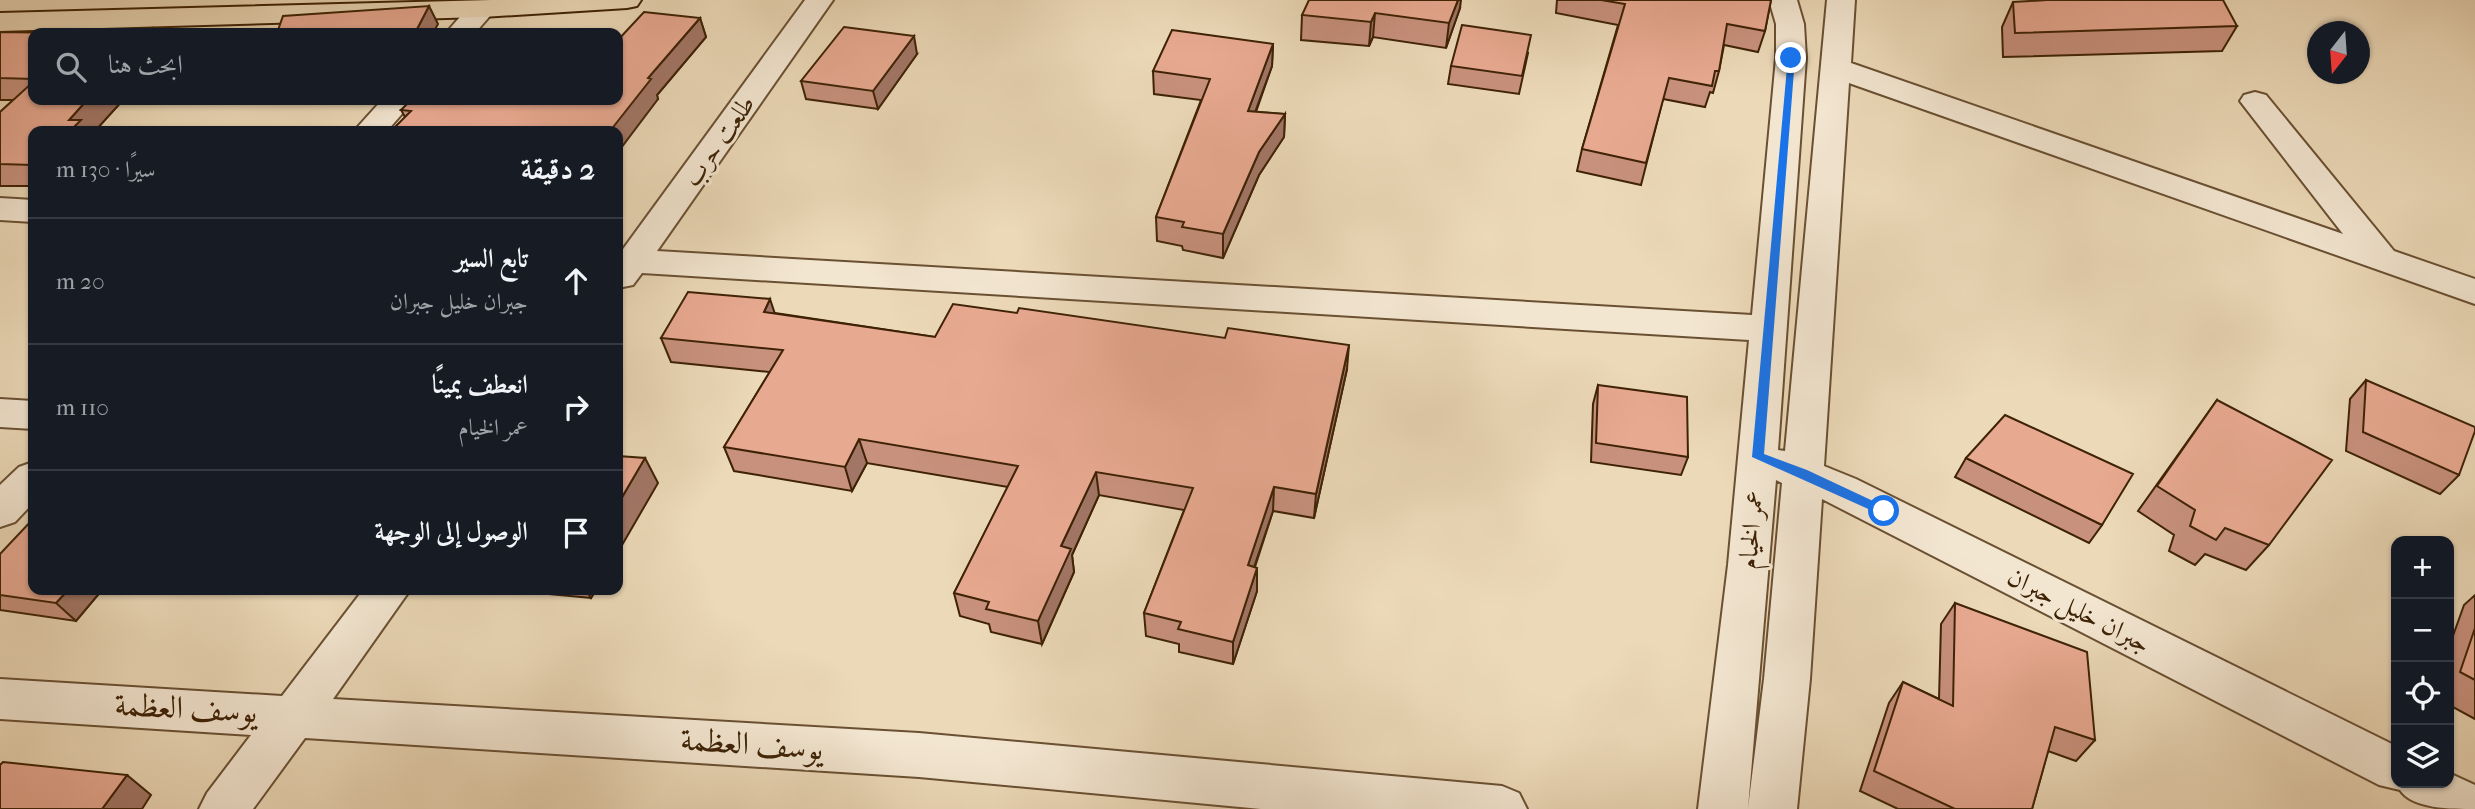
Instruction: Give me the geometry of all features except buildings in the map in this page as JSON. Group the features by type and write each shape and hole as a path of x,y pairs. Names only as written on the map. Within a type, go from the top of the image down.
{"main road":[{"path":"0,1 52,0"},
{"path":"0,22 482,9 627,0"}],"street":[{"name":"طلعت حرب","path":"626,271 819,0"},
{"name":"عمر الخيام","path":"1723,809 1758,457 1791,58 1790,24 1783,0"},
{"name":"عمر الخيام","path":"1772,809 1787,679 1841,0"},
{"path":"465,28 482,9"},
{"path":"1836,68 2475,292"},
{"path":"2255,101 2381,258"},
{"path":"375,126 394,105"},
{"path":"0,209 28,211"},
{"path":"626,271 1769,330"},
{"path":"0,413 28,415"},
{"name":"جبران خليل جبران","path":"1758,457 1803,473 2391,767"},
{"path":"0,511 28,483"},
{"path":"224,809 384,595"},
{"name":"يوسف العظمة","path":"0,699 295,714 919,755 1502,809"},
{"path":"2431,788 2473,809"}],"route":[{"path":"1791,58 1758,457 1803,473 1884,511"}]}
